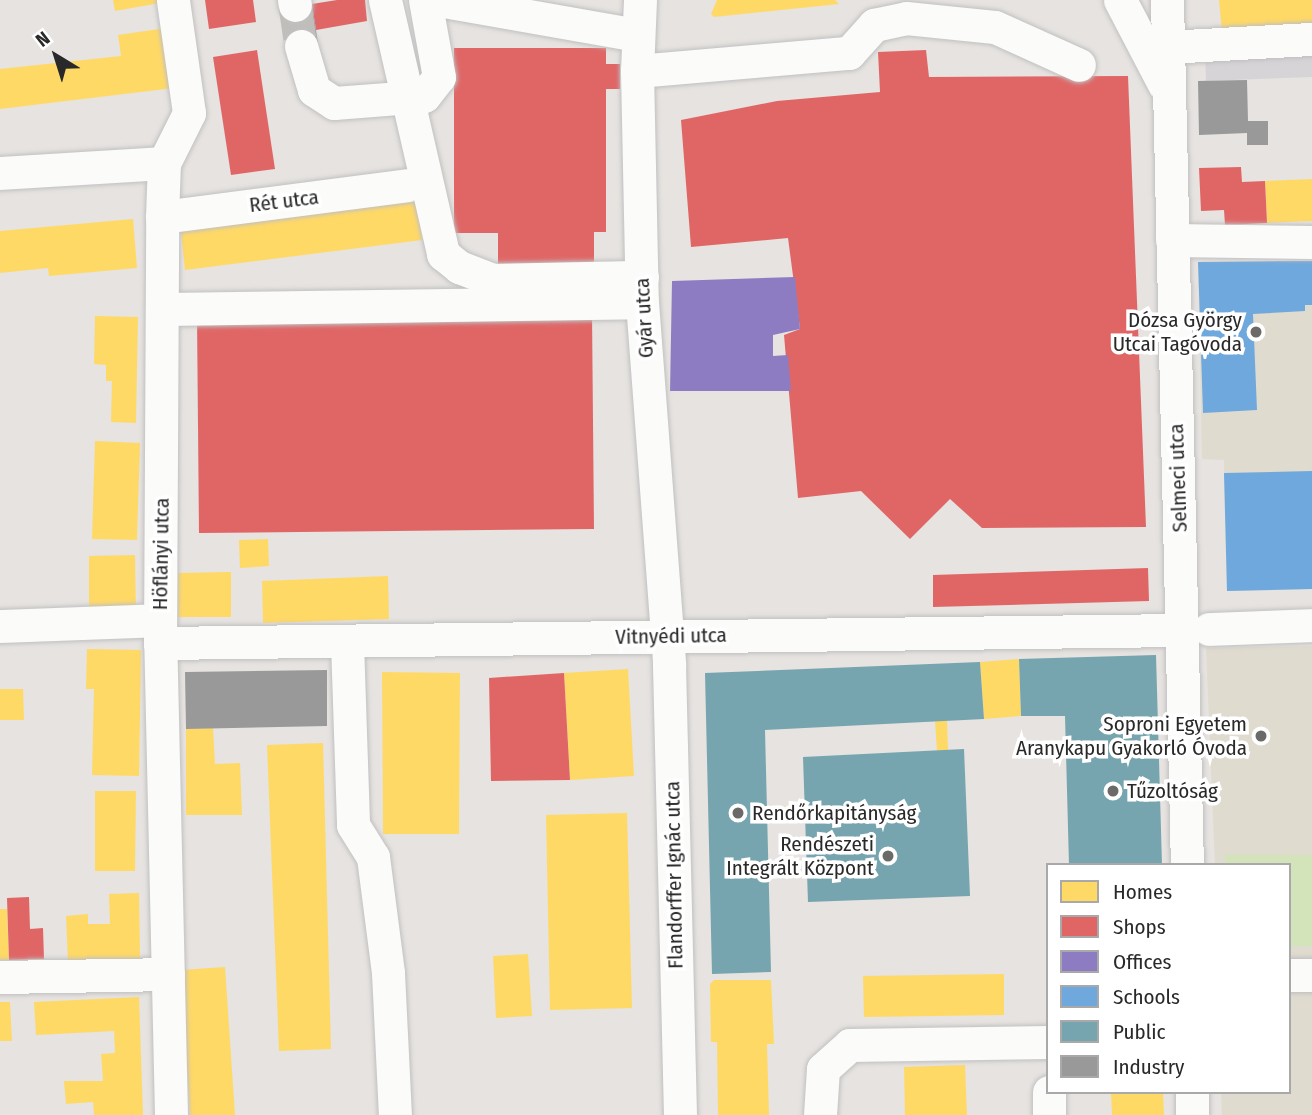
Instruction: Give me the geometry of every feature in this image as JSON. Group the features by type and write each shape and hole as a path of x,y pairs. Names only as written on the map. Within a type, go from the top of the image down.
{"street":[{"name":"Höflányi utca","path":"171,1115 160,632 164,309 162,217 164,163 189,113 173,0"},
{"path":"384,0 443,254 459,267 493,280 642,289"},
{"path":"301,46 308,79 323,97 334,103 424,96 439,78 425,0"},
{"path":"438,0 637,35"},
{"name":"Gyár utca","path":"640,0 637,71 642,289 667,635"},
{"name":"Selmeci utca","path":"1120,0 1167,91"},
{"name":"Selmeci utca","path":"1167,0 1172,240 1195,630 1187,863"},
{"path":"637,71 849,52 874,25 906,18 995,27 1079,65"},
{"path":"1167,47 1312,39"},
{"path":"0,173 164,163"},
{"name":"Rét utca","path":"162,217 407,185"},
{"path":"1172,240 1312,242"},
{"path":"164,309 642,289"},
{"name":"Vitnyédi utca","path":"0,626 347,642 667,635 1195,630 1312,625"},
{"name":"Flandorffer Ignác utca","path":"667,635 680,1115"},
{"path":"347,642 353,825 373,857 388,973 395,1115"},
{"path":"1162,713 1167,863"},
{"path":"0,977 167,974"},
{"path":"1291,975 1312,975"},
{"path":"820,1115 823,1069 850,1045 1046,1042"},
{"path":"1049,1094 1049,1115"},
{"path":"1192,1094 1192,1115"}],"shaded area":[{"path":"1312,49 1312,77 1206,81 1205,54"},
{"name":"Dózsa György Utcai Tagóvoda","path":"1312,261 1312,589 1227,591 1224,460 1202,459 1198,262"},
{"name":"Soproni Egyetem Aranykapu Gyakorló Óvoda","path":"1312,646 1312,1115 1222,1115 1221,1094 1291,1094 1291,863 1215,863 1206,648"}],"green space":[{"path":"1225,855 1312,855 1312,946 1291,946 1291,863 1225,863"}],"building: Homes":[{"path":"113,0 159,0 160,3 115,11"},
{"path":"717,0 835,0 839,4 714,17 711,14"},
{"path":"1219,0 1312,0 1312,26 1222,33"},
{"path":"166,28 174,88 0,109 0,69 121,56 118,35"},
{"path":"1312,179 1312,221 1267,223 1265,181"},
{"path":"416,193 422,240 185,270 180,223"},
{"path":"133,219 137,268 49,276 48,268 0,273 0,231"},
{"path":"95,316 138,317 136,423 111,422 112,381 106,381 106,365 94,364"},
{"path":"95,441 140,443 137,540 92,539"},
{"path":"268,539 269,566 240,568 239,540"},
{"path":"135,555 136,614 89,613 89,556"},
{"path":"231,572 231,617 178,617 178,573"},
{"path":"388,576 389,619 263,623 262,581"},
{"path":"87,649 141,650 139,776 92,775 94,689 86,689"},
{"path":"1019,659 1021,716 984,719 980,662"},
{"path":"628,669 634,776 570,780 564,673"},
{"path":"382,672 460,673 459,834 383,834"},
{"path":"0,689 23,689 24,720 0,720"},
{"path":"935,721 947,721 948,750 937,751"},
{"path":"213,728 215,764 240,763 242,815 186,815 186,729"},
{"path":"323,743 331,1049 279,1051 267,745"},
{"path":"95,791 136,791 135,871 95,871"},
{"path":"805,805 806,816 768,818 768,808"},
{"path":"627,813 632,1008 550,1010 546,815"},
{"path":"139,893 140,959 68,961 66,916 88,914 88,924 110,924 109,894"},
{"path":"0,909 7,909 9,960 0,960"},
{"path":"528,954 532,1016 496,1018 493,956"},
{"path":"225,967 235,1115 190,1115 181,970"},
{"path":"1004,974 1004,1015 864,1017 863,976"},
{"path":"714,980 771,980 774,1044 767,1044 769,1115 718,1115 717,1042 711,1042 710,984"},
{"path":"139,997 143,1115 94,1115 93,1102 66,1104 64,1081 103,1081 101,1054 115,1053 114,1031 36,1035 34,1002"},
{"path":"0,1002 10,1002 12,1041 0,1041"},
{"path":"965,1065 967,1115 905,1115 904,1067"},
{"path":"1111,1094 1163,1094 1164,1115 1112,1115"}],"building: Shops":[{"path":"205,0 253,0 256,22 209,29"},
{"path":"337,0 365,0 367,21 316,30 312,4"},
{"path":"454,48 606,48 606,64 620,64 620,89 606,89 606,232 594,232 594,265 498,266 498,233 454,233"},
{"path":"257,50 275,169 231,175 213,57"},
{"path":"926,50 929,77 1128,76 1146,527 982,528 950,499 910,539 861,491 798,498 784,335 800,329 788,238 691,247 681,120 777,101 880,92 878,52"},
{"path":"1241,167 1242,182 1265,181 1267,223 1225,225 1224,210 1201,211 1199,168"},
{"path":"592,313 594,529 199,533 197,317"},
{"path":"1148,568 1149,601 933,607 933,575"},
{"path":"564,673 570,780 491,781 489,678"},
{"path":"29,897 30,929 43,928 44,959 9,960 7,898"}],"building: Offices":[{"path":"795,277 800,329 773,335 773,356 788,355 791,391 670,391 672,281"}],"building: Schools":[{"path":"1312,261 1312,305 1305,305 1305,311 1253,314 1257,410 1203,413 1198,262"},
{"path":"1312,471 1312,589 1227,591 1224,473"}],"building: Public":[{"name":"Tűzoltóság","path":"1156,655 1162,863 1069,863 1065,716 1021,716 1019,659"},
{"name":"Rendőrkapitányság","path":"980,662 984,719 765,730 771,972 712,974 705,673"},
{"name":"Rendészeti Integrált Központ","path":"964,749 970,896 808,902 803,757"}],"building: Industry":[{"path":"312,4 318,43 288,47 283,8"},
{"path":"1247,80 1248,121 1268,121 1268,145 1247,145 1247,133 1199,135 1198,81"},
{"path":"327,670 327,726 186,729 185,672"}],"tunnel":[{"path":"295,5 301,46"}],"place":[{"name":"Dózsa György Utcai Tagóvoda","path":"1256,332"},
{"name":"Soproni Egyetem Aranykapu Gyakorló Óvoda","path":"1261,736"},
{"name":"Tűzoltóság","path":"1113,791"},
{"name":"Rendőrkapitányság","path":"738,813"},
{"name":"Rendészeti Integrált Központ","path":"888,856"}]}
